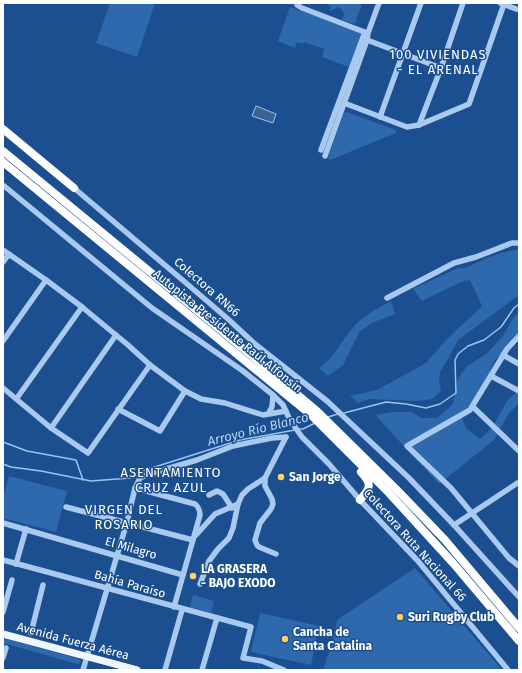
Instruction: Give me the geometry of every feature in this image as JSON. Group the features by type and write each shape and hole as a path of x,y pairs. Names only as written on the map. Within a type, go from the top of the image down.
{"highway":[{"path":"3,129 74,188"},
{"name":"Autopista Presidente Raúl Alfonsín","path":"3,151 234,341 314,415 448,557 519,641"},
{"name":"Autopista Presidente Raúl Alfonsín","path":"3,162 225,346 314,415"},
{"path":"323,425 367,479 369,489 360,500"},
{"name":"Autopista Presidente Raúl Alfonsín","path":"323,425 398,491 445,540 519,628"}],"main road":[{"name":"Avenida Fuerza Aérea","path":"3,634 137,670"}],"street":[{"path":"297,3 297,5 302,8 367,33"},
{"path":"322,150 379,3"},
{"path":"380,117 421,3"},
{"path":"419,125 441,68 463,3"},
{"path":"344,104 407,127 419,125 468,104 502,4 519,10"},
{"path":"325,156 367,40 367,33"},
{"path":"367,40 441,68"},
{"name":"Colectora Ruta Nacional 66","path":"3,185 152,308 243,371 273,400 283,405 290,420 302,437 329,464 360,500 418,562 508,670"},
{"name":"Colectora RN66","path":"74,188 216,308 255,344 327,401 409,478 454,525"},
{"path":"387,298 454,262 476,257 512,243 519,242"},
{"path":"3,250 82,307 150,365 185,391 201,399 235,405 258,414 286,411"},
{"path":"3,262 9,254"},
{"path":"3,340 46,280"},
{"path":"17,398 82,307"},
{"path":"51,428 116,335"},
{"path":"519,336 503,355 468,413 407,446 451,488 510,558 519,566"},
{"path":"503,355 519,364"},
{"path":"3,388 17,398 51,428 88,453 150,365"},
{"path":"491,376 519,391"},
{"path":"118,409 160,431 185,391"},
{"path":"268,414 273,400"},
{"path":"473,407 519,452"},
{"path":"83,670 127,522 135,488 140,478 197,460 233,446 272,438 286,437 265,478 265,486 272,498 273,504 271,509 260,522 255,540 259,547 276,554"},
{"path":"200,584 209,561 231,533 238,504 242,495 248,489 265,478"},
{"path":"519,482 454,525 519,597"},
{"path":"135,488 195,504 200,511 174,608"},
{"path":"209,495 217,491 223,494 232,508"},
{"path":"193,539 215,514 232,508 238,504"},
{"path":"66,507 193,539"},
{"name":"El Milagro","path":"3,523 183,575"},
{"path":"16,564 26,529"},
{"name":"Bahía Paraíso","path":"3,560 174,608 251,627 243,658 262,662 284,670"},
{"path":"3,612 12,580"},
{"path":"31,633 43,585"},
{"path":"165,670 182,610"},
{"path":"202,670 217,618"},
{"path":"3,658 6,648"}],"shaded area":[{"path":"110,3 155,3 137,57 96,43"},
{"path":"326,3 362,3 355,24 342,20 344,13 342,9 336,7 335,10 329,10 331,7"},
{"path":"290,7 362,33 349,67 322,57 324,49 304,42 303,44 297,42 295,48 278,41"},
{"path":"256,106 276,114 273,123 252,116"},
{"path":"347,112 396,130 396,133 330,160 328,158 344,113"},
{"path":"519,249 519,295 458,340 440,372 439,379 441,391 432,399 418,401 370,399 358,403 350,396 377,390 426,363 447,339 482,306 470,280 463,281 422,301 413,289 458,268 464,268 500,253"},
{"path":"391,301 395,314 372,323 360,331 343,365 328,376 319,368 333,354 359,321 374,310"},
{"path":"519,313 519,335 516,342 494,361 483,389 462,418 466,428 480,439 492,428 507,401 519,390 519,403 509,413 494,440 439,484 375,415 394,412 411,412 422,418 437,418 453,404 458,379 467,366 486,354 503,336 513,318"},
{"path":"9,476 67,491 56,532 3,518 3,498"},
{"name":"Suri Rugby Club","path":"415,568 502,670 323,670 333,640 337,620"},
{"path":"193,595 214,601 211,613 190,607"},
{"name":"Cancha de Santa Catalina","path":"260,613 319,626 311,665 251,652"},
{"path":"3,638 79,659 81,662 77,664 3,643"}],"waterway":[{"path":"344,413 386,402 426,408 440,404 456,393 455,360 458,354 468,346 484,340 501,327 514,308 519,304"},
{"name":"Arroyo Río Blanco","path":"328,417 338,414"},
{"name":"Arroyo Río Blanco","path":"299,429 303,429 315,423"},
{"name":"Arroyo Río Blanco","path":"3,464 11,467 41,471 91,481 130,478 142,471 240,440 295,430"},
{"path":"3,442 27,451 76,460 83,480"}],"place":[{"name":"San Jorge","path":"281,477"},
{"name":"LA GRASERA - BAJO EXODO","path":"193,576"},
{"name":"Suri Rugby Club","path":"400,617"},
{"name":"Cancha de Santa Catalina","path":"285,639"}],"district":[{"name":"100 VIVIENDAS - EL ARENAL","path":"438,62"},
{"name":"ASENTAMIENTO CRUZ AZUL","path":"171,480"},
{"name":"VIRGEN DEL ROSARIO","path":"124,516"}]}
